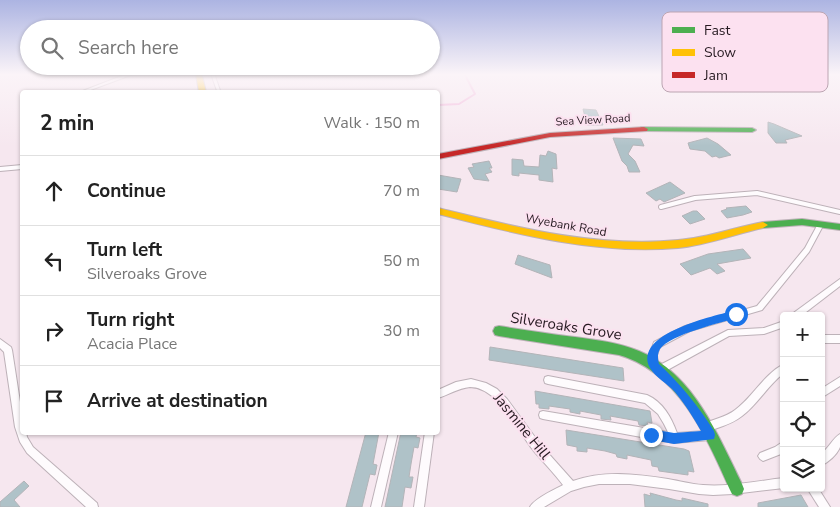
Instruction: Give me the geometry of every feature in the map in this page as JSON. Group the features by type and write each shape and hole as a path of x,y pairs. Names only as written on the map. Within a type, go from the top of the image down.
{"street":[{"name":"Sea View Road","path":"440,157 466,154 515,141 569,133 680,129 752,130"},
{"path":"0,169 20,166"},
{"name":"Wyebank Road","path":"440,211 600,245 651,245 696,241 777,223 821,224 840,228"},
{"path":"780,325 764,331 728,333 656,368 653,354 657,345 688,328 758,308 806,250 821,224"},
{"path":"800,312 840,282"},
{"name":"Silveroaks Grove","path":"499,330 620,349 641,358 656,368 682,394 708,431 737,489"},
{"path":"825,341 840,339"},
{"path":"0,344 8,350 20,427"},
{"path":"543,415 674,438 708,431 737,415 751,403 780,371"},
{"path":"548,380 647,399 657,406 666,417 674,438"},
{"path":"825,391 840,381"},
{"name":"Jasmine Hill","path":"440,393 464,383 480,384 492,389 533,443 570,485"},
{"path":"23,435 30,450 93,507"},
{"path":"376,507 393,435"},
{"path":"419,507 430,435"},
{"path":"825,457 840,439"},
{"path":"763,456 782,447"},
{"path":"535,507 570,485 594,478 631,478 703,490 737,489 780,484"},
{"path":"815,492 825,507"}],"lane":[{"path":"661,207 695,198 757,193 840,212"}],"building":[{"path":"583,109 596,110 603,125 587,125"},
{"path":"768,122 802,136 785,140 787,143 776,143 768,133"},
{"path":"613,138 641,139 644,146 633,145 628,154 635,161 640,172 629,172 627,166 622,161"},
{"path":"707,138 731,155 719,158 716,156 712,157 705,151 690,149 688,143"},
{"path":"548,151 556,154 557,169 552,168 553,182 539,180 539,175 519,173 519,176 512,175 512,159 523,160 524,166 539,167 540,155 546,156"},
{"path":"489,161 492,168 489,168 492,172 485,174 489,181 474,179 468,168 474,167 472,164"},
{"path":"440,175 461,179 457,192 440,189"},
{"path":"670,182 685,193 664,202 660,199 656,201 646,193"},
{"path":"746,206 752,212 727,218 721,211 726,208"},
{"path":"697,211 705,219 690,224 682,216"},
{"path":"743,249 751,258 717,264 725,271 717,274 710,268 691,275 680,264 708,254"},
{"path":"518,255 550,265 552,278 515,264"},
{"path":"490,347 623,368 624,381 489,360"},
{"path":"535,391 650,411 652,423 647,422 648,426 639,425 638,421 610,416 611,420 601,419 601,415 580,411 580,414 570,412 570,409 549,406 549,409 539,408 539,404 536,404"},
{"path":"566,430 684,449 689,451 694,472 688,471 688,475 659,471 658,467 652,466 651,460 627,455 627,459 617,457 616,454 587,448 587,452 577,451 577,447 567,445"},
{"path":"365,435 378,435 373,464 377,465 375,475 370,474 362,507 346,507"},
{"path":"400,435 416,435 416,437 420,438 418,448 414,447 409,477 413,477 411,488 405,487 402,507 385,507"},
{"path":"24,481 29,486 14,500 20,507 0,507 0,502"},
{"path":"650,493 676,500 682,501 682,498 708,504 708,507 645,507 644,494 651,496"},
{"path":"801,495 808,507 758,507 758,503"}],"waterway":[{"path":"440,105 459,104 468,99"}],"traffic: fast":[{"path":"644,129 752,130"},
{"path":"763,225 802,222 840,227"},
{"path":"499,331 603,346 635,355 659,369 688,398 710,433 737,489"}],"traffic: slow":[{"path":"440,211 557,238 617,245 647,246 689,243 763,225"}],"traffic: jam":[{"path":"440,157 550,135 644,129"}],"route":[{"path":"651,435 674,438 710,435 692,406 677,388 654,366 653,354 657,345 688,328 736,314"}]}
